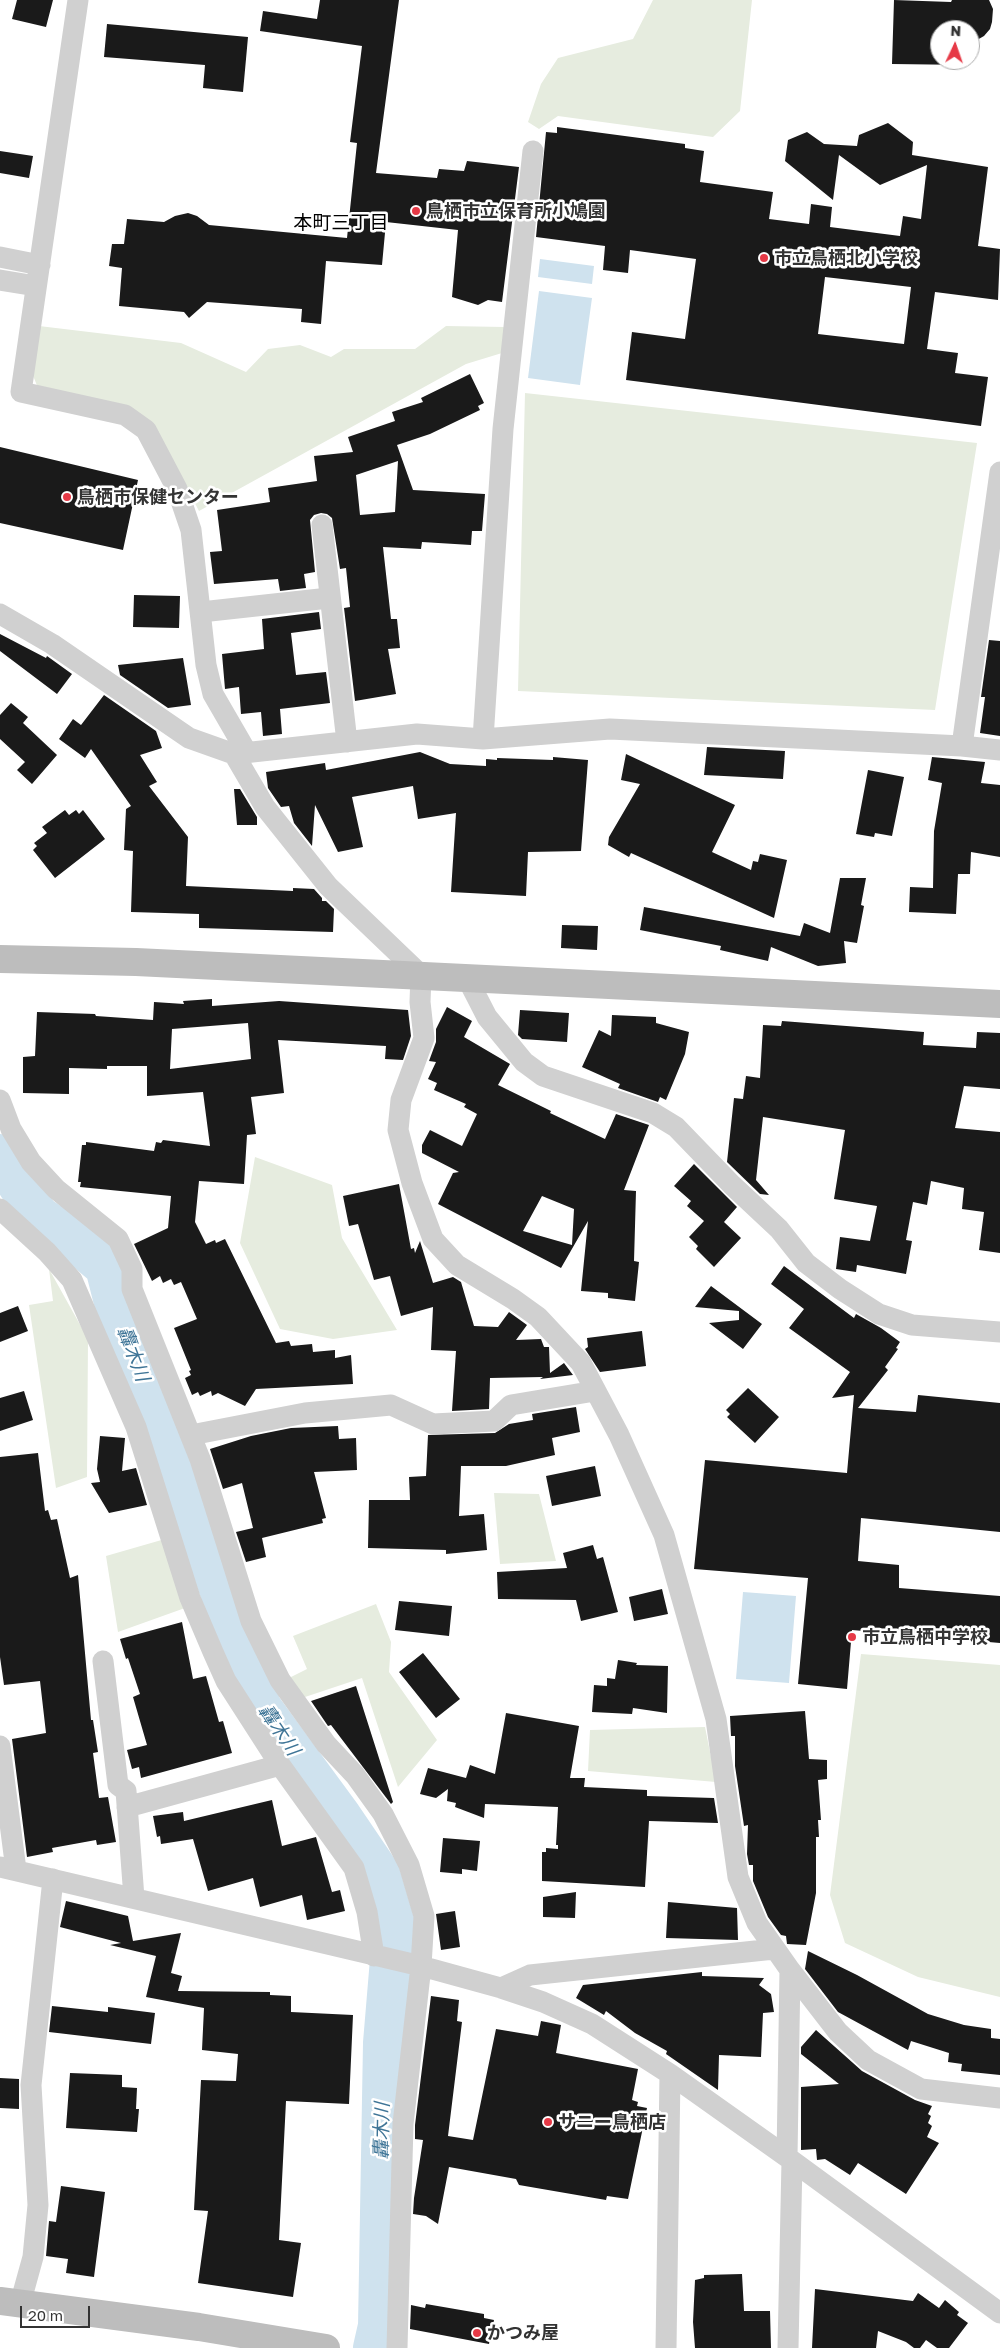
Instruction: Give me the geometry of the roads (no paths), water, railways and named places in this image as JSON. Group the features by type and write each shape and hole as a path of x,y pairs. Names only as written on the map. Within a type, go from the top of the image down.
{"street":[{"path":"78,0 21,392 125,415 146,430 177,489 191,530 206,665 213,694 266,807 328,886 421,976 420,1002 424,1038 401,1100 398,1130 412,1183 433,1239 457,1265 513,1299 538,1317 581,1363 620,1435 664,1535 716,1719 738,1877 757,1923 774,1949 838,2032 868,2060 921,2090 1000,2098"},
{"path":"483,739 503,429 532,151"},
{"path":"0,257 40,265"},
{"path":"0,280 36,286"},
{"path":"962,746 1000,472"},
{"path":"322,525 347,742"},
{"path":"201,612 329,598"},
{"path":"0,614 52,644 189,738 240,752 262,752 417,734 483,739 610,729 962,746 1000,750"},
{"path":"0,959 136,962 1000,1004"},
{"path":"467,978 487,1017 524,1062 543,1076 653,1113 676,1126 732,1185 779,1228 806,1263 840,1289 879,1314 912,1325 1000,1332"},
{"path":"0,1100 11,1129 31,1162 56,1190 118,1239 132,1269 132,1289 191,1435 251,1621 280,1680 326,1744 354,1775 383,1814 409,1865 424,1916 421,1966 403,2124 397,2348"},
{"path":"0,1209 46,1252 72,1280 136,1427 190,1598 226,1681 280,1765 354,1868 367,1912 377,1957"},
{"path":"191,1435 305,1413 391,1405 433,1424 494,1421 512,1405 595,1391"},
{"path":"103,1661 118,1785 126,1791 134,1898"},
{"path":"0,1746 8,1868 421,1966 501,1988 543,2002 592,2024 670,2074 790,2159 1000,2313"},
{"path":"127,1807 280,1765"},
{"path":"53,1879 31,2085 38,2206 33,2257 10,2302 199,2326 326,2348"},
{"path":"501,1988 530,1975 774,1949"},
{"path":"788,2348 790,1970"},
{"path":"666,2348 670,2074"}],"water":[{"path":"540,259 594,266 592,284 538,277"},
{"path":"539,291 592,298 580,385 528,378"},
{"path":"743,1592 796,1596 789,1683 736,1679"}],"waterway":[{"name":"轟木川","path":"0,1155 38,1216 74,1240 106,1267 118,1314 174,1456 261,1708 341,1817 379,1873 394,1924 384,2043 379,2326 374,2348"}],"place":[{"name":"鳥栖市立保育所小鳩園","path":"416,211"},
{"name":"市立鳥栖北小学校","path":"764,258"},
{"name":"鳥栖市保健センター","path":"67,497"},
{"name":"市立鳥栖中学校","path":"852,1637"},
{"name":"サニー鳥栖店","path":"548,2122"},
{"name":"かつみ屋","path":"477,2333"}],"district":[{"name":"本町三丁目","path":"341,223"}]}
